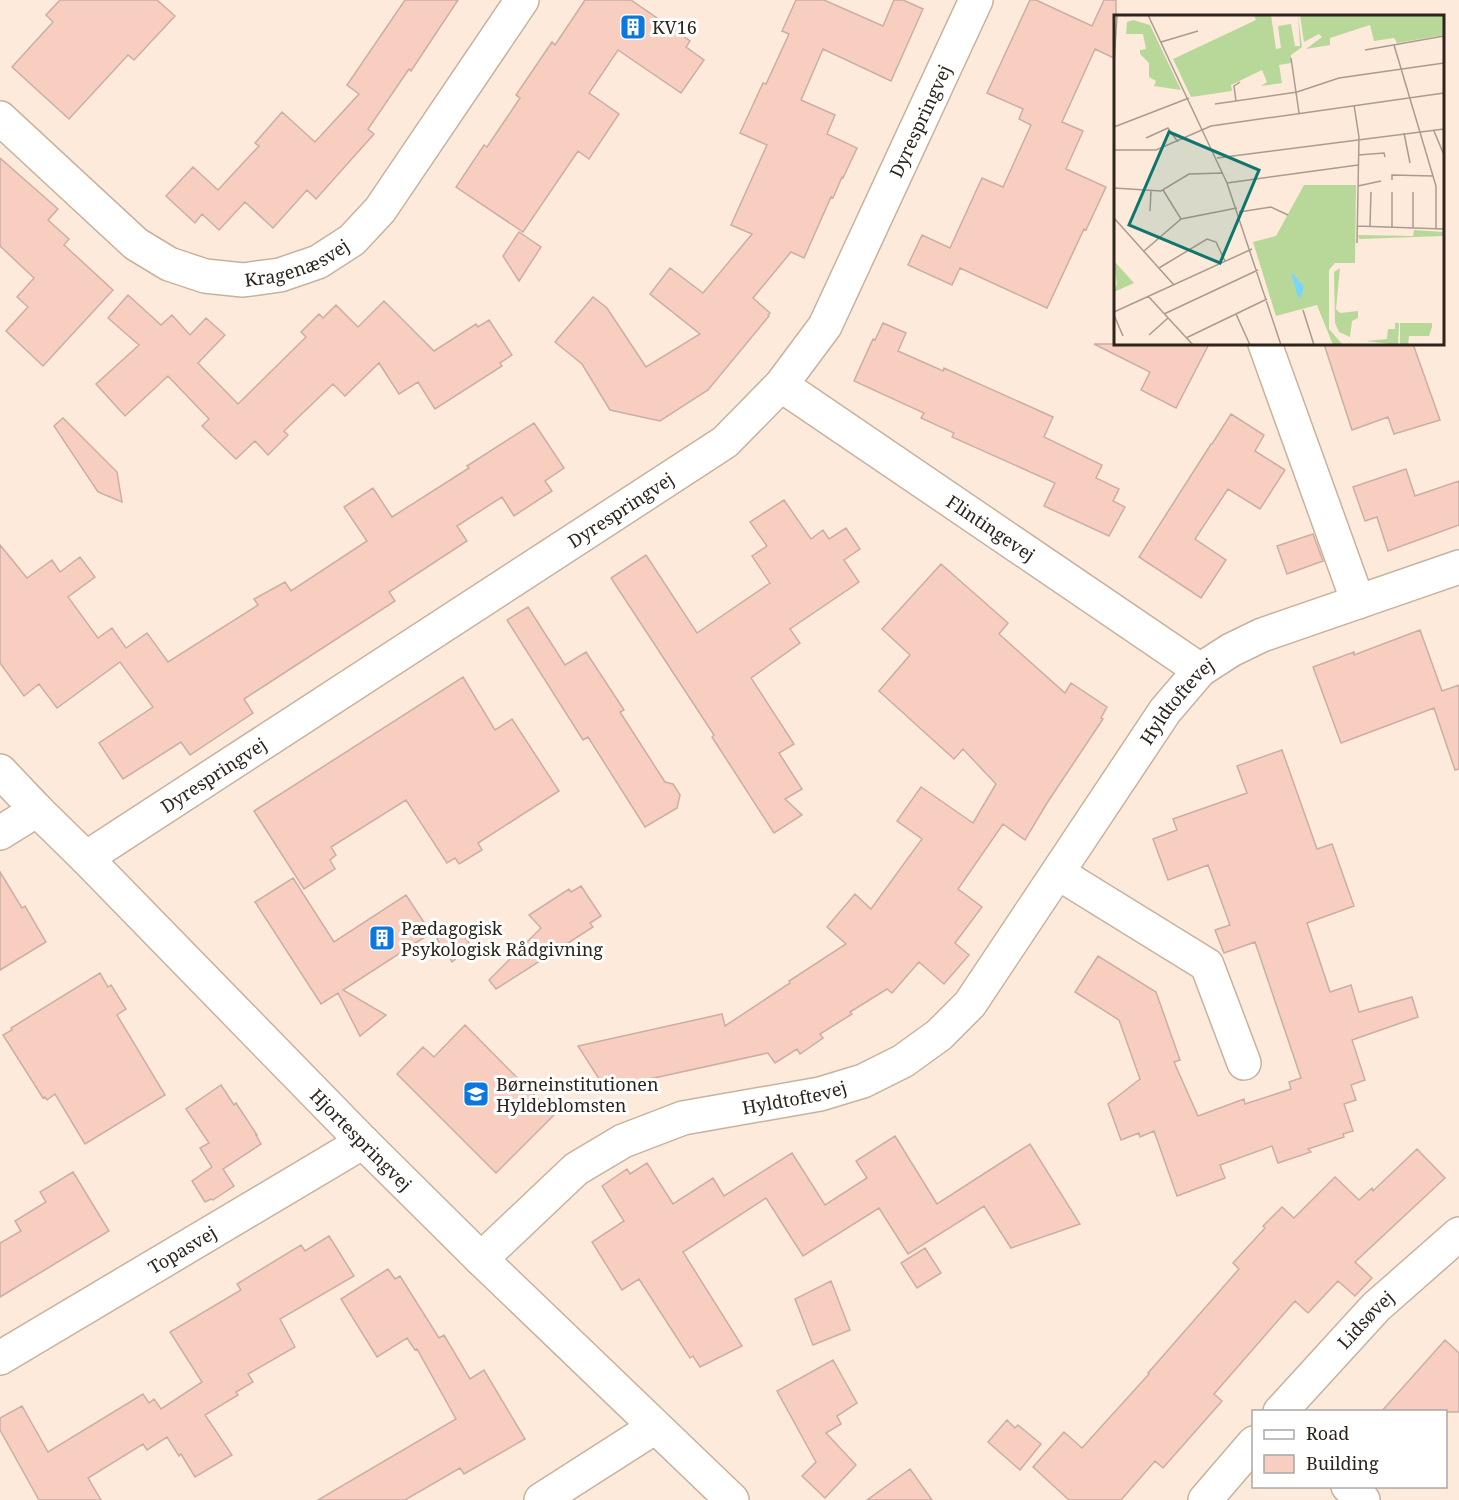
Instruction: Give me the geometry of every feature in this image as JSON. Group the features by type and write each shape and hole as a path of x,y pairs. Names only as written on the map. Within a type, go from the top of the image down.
{"street":[{"name":"Kragenæsvej","path":"0,118 136,244 169,264 205,276 243,280 280,275 318,262 352,240 380,210 522,0"},
{"name":"Dyrespringvej","path":"86,858 724,442 782,385 825,326 976,0"},
{"path":"1265,345 1358,602"},
{"name":"Flintingevej","path":"782,385 1200,670"},
{"name":"Hyldtoftevej","path":"481,1259 576,1169 623,1142 683,1118 820,1094 863,1081 903,1061 939,1035 970,1004 1165,711 1200,670 1231,650 1262,635 1459,567"},
{"name":"Hjortespringvej","path":"0,771 363,1142 481,1259 732,1500"},
{"path":"0,833 37,810"},
{"path":"1058,873 1207,965 1244,1063"},
{"name":"Topasvej","path":"0,1358 363,1142"},
{"name":"Lidsøvej","path":"1282,1410 1376,1307 1459,1234"},
{"path":"541,1500 655,1427"},
{"path":"1205,1500 1252,1445"},
{"path":"1350,1488 1363,1500"}],"building":[{"path":"60,0 157,0 175,16 134,60 128,55 69,119 12,67 53,22 46,15"},
{"path":"405,0 458,0 411,71 409,69 368,129 374,134 316,199 307,190 273,228 245,202 219,230 202,214 195,223 166,196 193,167 218,190 259,146 255,143 282,112 315,142 359,94 347,85"},
{"path":"585,0 631,0 690,41 686,47 704,60 681,93 618,50 589,93 619,114 589,159 578,151 523,232 456,187 484,145 487,147 520,98 516,95 552,42 555,45"},
{"path":"796,0 824,0 883,26 894,0 903,0 923,9 891,81 823,49 801,100 835,115 827,134 857,148 833,198 831,197 804,258 791,252 753,298 770,313 769,316 708,390 660,421 610,410 582,364 555,342 593,297 607,308 646,367 700,334 650,294 670,268 703,293 752,234 731,225 767,145 740,133 789,34 782,31"},
{"path":"1030,0 1036,0 1092,26 1104,0 1116,0 1114,58 1095,49 1062,122 1083,131 1066,169 1106,187 1047,308 960,268 952,285 908,265 922,235 950,248 982,178 1003,187 1031,125 1019,119 1023,109 987,93"},
{"path":"0,158 58,209 48,220 69,239 64,245 113,290 43,366 6,331 28,307 17,297 34,278 0,246"},
{"path":"519,232 541,247 519,281 503,256"},
{"path":"128,295 161,325 172,315 190,335 206,318 225,335 198,363 238,404 306,337 301,332 319,314 323,318 336,305 358,327 384,301 434,351 476,324 478,327 489,320 512,355 500,363 502,366 435,409 418,382 399,394 379,363 345,396 333,384 284,431 288,435 268,455 255,441 236,459 202,426 209,419 168,376 125,416 96,384 139,345 108,318"},
{"path":"883,323 906,333 898,351 943,371 944,368 1053,417 1044,437 1102,465 1096,478 1119,489 1113,501 1125,507 1109,536 1044,506 1055,483 952,437 954,433 921,418 924,413 854,381"},
{"path":"1094,344 1208,345 1176,408 1141,390 1150,372"},
{"path":"1324,345 1413,345 1440,420 1394,434 1388,417 1352,430"},
{"path":"1231,414 1264,435 1255,451 1285,470 1260,509 1228,489 1195,539 1226,560 1201,598 1139,557"},
{"path":"63,418 117,472 122,502 98,492 54,426"},
{"path":"534,423 564,468 545,481 552,491 514,516 502,497 457,526 467,541 389,592 395,601 244,699 253,713 190,755 181,742 123,779 99,743 153,707 120,662 57,708 39,684 24,696 0,663 0,545 27,578 52,560 60,572 80,557 95,577 68,597 98,638 112,628 126,648 147,633 168,662 258,605 254,599 285,582 291,591 367,541 344,507 373,488 392,517"},
{"path":"1406,469 1415,496 1459,481 1459,525 1388,551 1377,517 1365,521 1353,487"},
{"path":"784,500 811,539 823,530 829,539 846,528 860,549 844,560 859,582 790,629 800,643 751,678 794,744 779,753 802,789 785,799 802,815 774,833 712,737 714,735 611,578 646,555 697,633 770,583 752,556 767,546 750,522"},
{"path":"1313,534 1323,561 1287,574 1277,546"},
{"path":"941,564 1008,623 999,634 1065,693 1071,683 1107,707 1101,718 1103,719 1025,840 1003,824 958,889 982,907 955,943 969,955 944,984 919,962 892,993 887,989 820,1034 823,1038 800,1054 797,1049 775,1063 768,1053 631,1083 631,1081 603,1085 578,1046 722,1014 725,1026 846,944 827,927 855,894 871,909 922,839 897,821 921,787 973,823 996,784 963,749 954,759 879,691 910,655 882,629"},
{"path":"528,607 565,665 586,652 624,710 620,712 665,782 673,784 680,795 677,808 645,827 588,737 583,740 507,620"},
{"path":"1420,630 1442,691 1459,685 1459,769 1455,770 1434,708 1341,743 1313,667 1354,652 1354,655"},
{"path":"463,677 495,730 512,719 559,791 478,843 482,850 459,864 455,858 447,863 406,800 331,847 336,855 330,860 335,869 304,889 254,811"},
{"path":"1282,750 1317,849 1332,844 1354,906 1307,923 1330,992 1351,985 1359,1012 1412,997 1418,1017 1352,1040 1365,1080 1351,1085 1356,1100 1344,1104 1353,1131 1343,1134 1344,1137 1308,1149 1311,1152 1278,1163 1272,1146 1220,1165 1225,1178 1177,1196 1154,1131 1140,1137 1139,1133 1121,1140 1108,1104 1140,1079 1119,1020 1075,992 1098,956 1156,992 1180,1060 1174,1062 1198,1116 1244,1099 1245,1104 1291,1089 1289,1082 1301,1078 1255,942 1224,953 1215,930 1230,925 1208,865 1168,880 1153,839 1177,830 1173,819 1247,793 1237,766"},
{"path":"0,872 22,908 25,906 46,942 0,970"},
{"name":"Pædagogisk Psykologisk Rådgivning","path":"293,878 334,942 406,895 431,933 343,990 386,1015 360,1036 338,993 321,1004 255,902"},
{"path":"581,886 601,916 590,923 593,927 496,989 489,980 541,928 529,915 569,889 571,892"},
{"path":"457,925 471,946 452,962 437,939"},
{"path":"100,973 108,987 111,985 126,1009 117,1015 165,1095 85,1144 55,1094 47,1100 43,1098 3,1035"},
{"name":"Børneinstitutionen Hyldeblomsten","path":"465,1025 554,1115 496,1173 397,1074 423,1047 434,1057"},
{"path":"221,1085 234,1105 236,1103 261,1144 223,1169 234,1186 213,1200 205,1202 192,1181 212,1167 200,1148 209,1143 186,1109"},
{"path":"895,1136 937,1204 1030,1144 1080,1224 1011,1248 984,1206 908,1254 879,1208 803,1256 766,1198 683,1252 742,1346 700,1367 693,1356 690,1358 639,1279 622,1290 592,1242 624,1221 602,1186 627,1169 630,1174 647,1163 673,1204 713,1178 724,1196 792,1153 825,1205 867,1178 856,1161"},
{"path":"1417,1149 1445,1178 1355,1262 1372,1278 1355,1296 1338,1281 1308,1313 1295,1301 1214,1394 1222,1401 1163,1468 1155,1461 1121,1500 1069,1500 1033,1467 1064,1432 1082,1448 1239,1269 1233,1263 1282,1207 1294,1218 1335,1177 1359,1200 1372,1188 1373,1191"},
{"path":"73,1172 109,1231 0,1297 0,1243 21,1231 15,1221 46,1202 40,1192"},
{"path":"329,1236 354,1276 280,1319 295,1347 248,1374 253,1382 236,1392 238,1395 205,1415 232,1455 195,1477 167,1437 147,1450 143,1444 88,1478 101,1500 39,1500 0,1430 0,1418 22,1406 48,1452 143,1394 149,1403 154,1399 161,1409 202,1382 170,1332 241,1290 237,1284 301,1245 305,1251"},
{"path":"925,1248 941,1273 917,1288 901,1263"},
{"path":"388,1269 395,1279 400,1276 439,1338 444,1335 470,1379 484,1370 525,1439 464,1474 460,1468 405,1500 318,1500 456,1419 417,1349 415,1350 407,1338 377,1357 341,1299"},
{"path":"831,1281 850,1330 813,1345 795,1299"},
{"path":"1445,1340 1459,1353 1459,1412 1383,1410"},
{"path":"833,1360 857,1403 837,1416 841,1424 826,1433 856,1465 825,1498 802,1476 816,1462 777,1391"},
{"path":"1007,1420 1015,1428 1018,1425 1041,1444 1020,1470 988,1442"},
{"path":"910,1469 932,1500 867,1500"}],"place":[{"name":"KV16","path":"633,27"},
{"name":"Pædagogisk Psykologisk Rådgivning","path":"382,938"},
{"name":"Børneinstitutionen Hyldeblomsten","path":"476,1094"}]}
